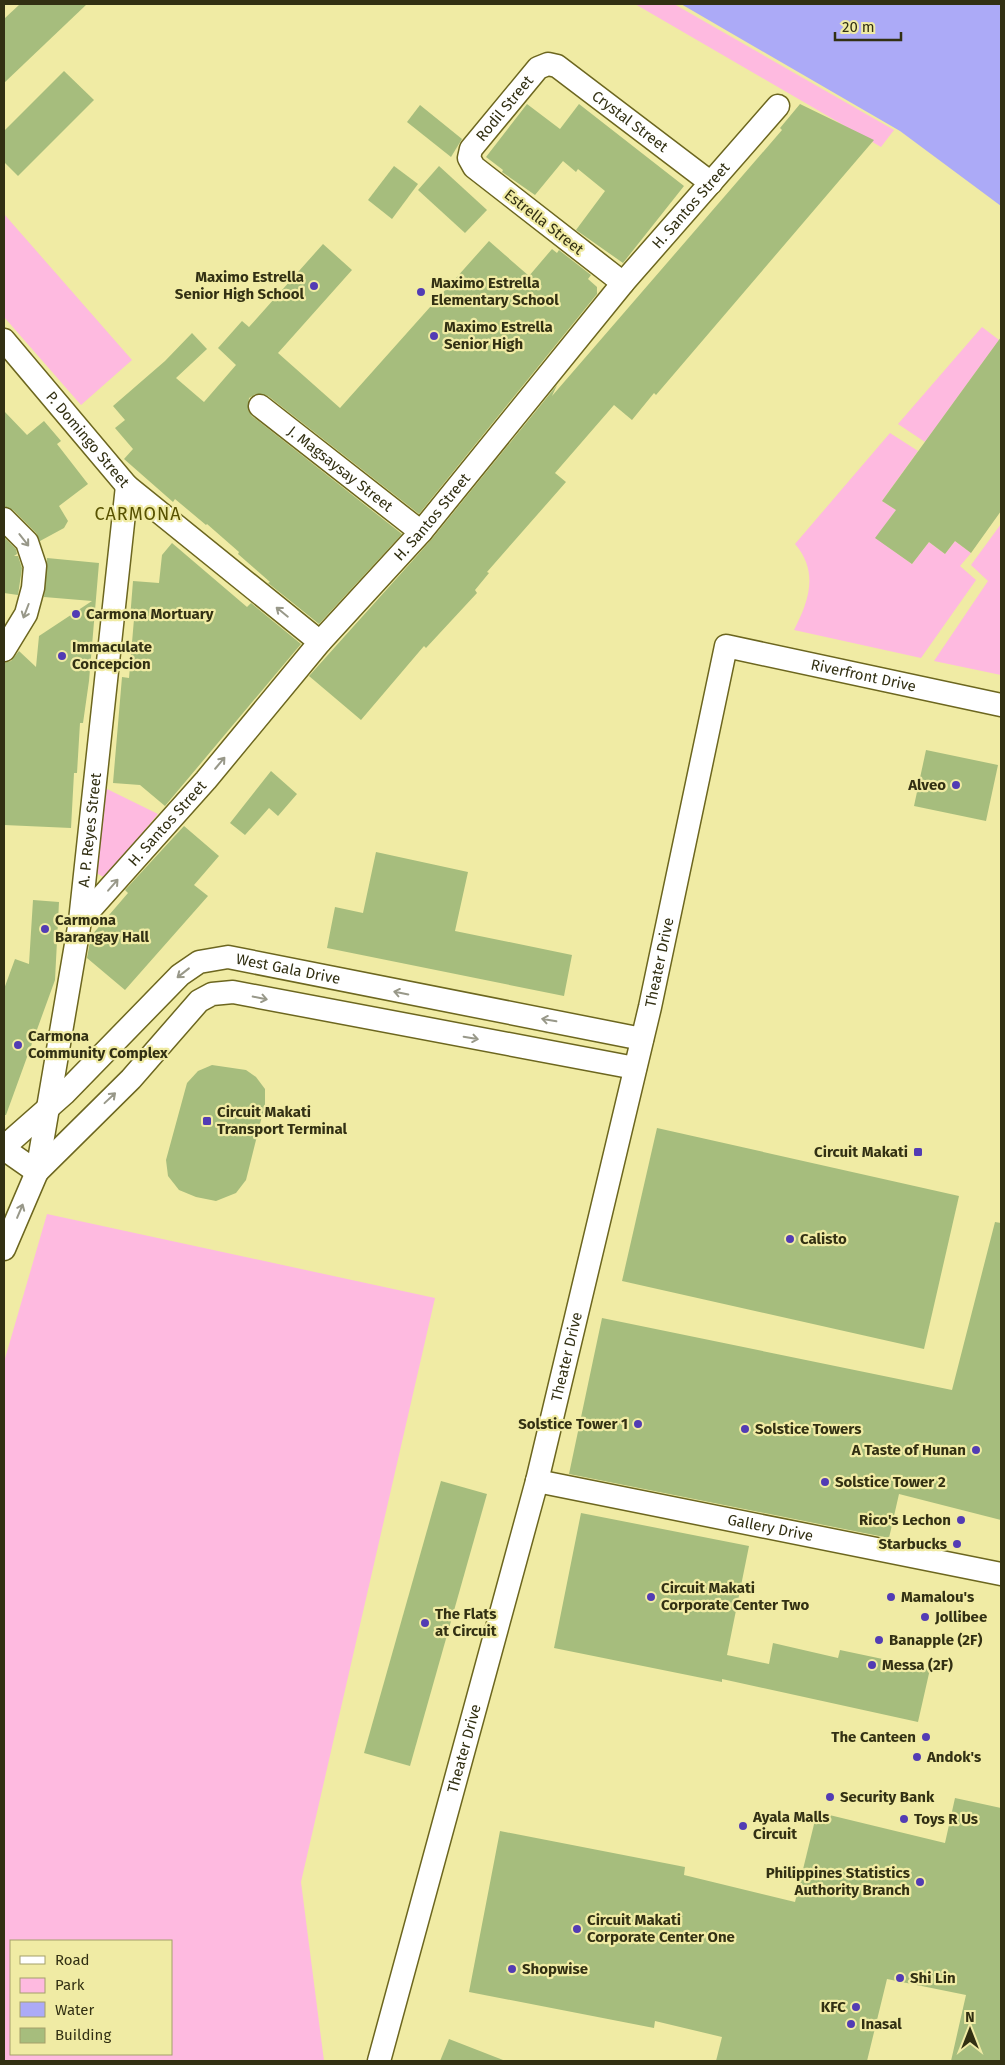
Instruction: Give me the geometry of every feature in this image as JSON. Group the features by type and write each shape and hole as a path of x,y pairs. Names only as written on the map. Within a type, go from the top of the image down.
{"street":[{"name":"Rodil Street","path":"469,158 471,149 538,68 548,64"},
{"name":"Crystal Street","path":"548,64 557,66 711,183"},
{"name":"H. Santos Street","path":"80,921 206,780 320,642 422,532 623,283 778,106"},
{"name":"Estrella Street","path":"469,158 474,167 623,283"},
{"name":"P. Domingo Street","path":"4,340 127,486 320,642"},
{"name":"J. Magsaysay Street","path":"260,406 422,532"},
{"name":"A. P. Reyes Street","path":"37,1172 80,921 127,486"},
{"path":"4,519 27,542 35,566 33,588 26,614 4,650"},
{"name":"Riverfront Drive","path":"726,646 1001,705"},
{"name":"Theater Drive","path":"379,2061 537,1482 642,1039 726,646"},
{"name":"West Gala Drive","path":"4,1148 47,1109 180,975 199,962 228,957 362,985 597,1028 642,1039"},
{"path":"356,1016 362,985"},
{"path":"4,1249 37,1172 75,1132 131,1079 199,1001 212,994 233,992 635,1068"},
{"path":"433,1031 440,1000"},
{"path":"4,1148 37,1172"},
{"name":"Gallery Drive","path":"537,1482 1001,1574"}],"green space":[{"path":"635,4 674,4 894,130 881,147"},
{"path":"4,214 132,360 81,405 4,317"},
{"path":"982,327 999,340 925,442 898,424"},
{"path":"890,433 918,451 882,501 896,510 876,538 912,564 929,542 945,554 955,541 971,553 960,566 976,580 921,658 794,630 804,608 809,587 807,565 795,544"},
{"path":"1001,524 1001,675 934,661 988,581 971,565"},
{"path":"105,788 158,814 105,878 93,871"},
{"path":"47,1214 435,1298 301,1882 324,2061 4,2061 4,1362"}],"water":[{"path":"681,4 1001,4 1001,206 900,131"}],"building":[{"path":"20,4 87,4 4,83 4,19"},
{"path":"64,71 94,100 18,176 4,162 4,131"},
{"path":"527,104 560,129 579,104 684,186 623,263 576,230 605,191 578,169 576,172 563,161 535,195 502,172 503,170 486,157"},
{"path":"800,104 874,140 656,395 654,393 632,420 614,405 555,473 566,482 487,572 489,573 475,590 477,593 426,648 424,646 361,720 309,676 431,540 557,385 552,396 782,130 780,128"},
{"path":"420,105 462,139 451,157 407,122"},
{"path":"394,166 418,184 392,219 368,200"},
{"path":"439,166 487,210 465,233 418,190"},
{"path":"489,241 529,276 552,249 557,253 559,250 591,275 588,279 597,287 597,294 419,514 268,396 256,394 249,398 248,410 252,416 402,534 319,624 268,583 270,582 207,524 175,499 173,502 124,459 133,449 115,428 125,420 113,406 165,361 192,333 207,349 176,378 204,402 236,365 218,348 242,321 249,327 323,244 352,270 278,353 340,408"},
{"path":"1001,337 1001,511 971,553 955,541 945,554 929,542 912,564 875,538 896,510 882,501"},
{"path":"4,411 27,435 44,421 61,441 57,444 88,484 59,506 68,521 64,528 40,541 36,533 13,510 4,506"},
{"path":"4,537 16,549 17,554 14,556 18,556 22,568 18,595 4,593"},
{"path":"172,543 247,607 251,603 301,644 165,806 140,785 113,783 122,677 129,678 134,619 130,619 133,581 159,583 162,555"},
{"path":"47,558 99,563 89,681 83,723 80,723 77,773 74,773 71,828 4,825 4,663 11,661 19,651 36,667 39,636 92,601 44,597"},
{"name":"Alveo","path":"926,750 998,765 986,821 914,806"},
{"path":"271,771 297,794 278,816 269,808 245,835 230,823"},
{"path":"184,826 219,856 194,885 208,896 125,990 87,958 91,936 128,893 125,890"},
{"path":"376,852 468,872 455,931 572,955 564,996 327,948 335,907 363,913"},
{"name":"Carmona Community Complex","path":"33,900 59,902 55,980 6,1115 4,1115 4,989 15,959 29,964"},
{"path":"212,1065 246,1070 256,1077 265,1089 265,1104 246,1180 236,1193 216,1201 196,1197 179,1190 168,1176 166,1160 187,1083 198,1071"},
{"name":"Calisto","path":"657,1128 959,1196 924,1349 622,1281"},
{"name":"Solstice Towers","path":"995,1222 1001,1223 1001,1520 899,1494 889,1538 569,1474 602,1318 952,1390"},
{"name":"The Flats at Circuit","path":"441,1481 487,1494 410,1766 364,1753"},
{"name":"Circuit Makati Corporate Center Two","path":"581,1513 749,1546 727,1655 769,1664 773,1643 838,1658 840,1650 930,1669 918,1722 722,1679 722,1682 554,1648"},
{"path":"955,1798 1001,1808 1001,2061 951,2061 966,1995 887,1979 867,2061 716,2061 722,2037 655,2021 654,2028 469,1992 500,1831 685,1867 684,1875 795,1902 817,1812 945,1843"},
{"path":"449,2039 503,2060 440,2061"}],"place":[{"name":"Maximo Estrella Senior High School","path":"314,286"},
{"name":"Maximo Estrella Elementary School","path":"421,292"},
{"name":"Maximo Estrella Senior High","path":"434,336"},
{"name":"Carmona Mortuary","path":"76,614"},
{"name":"Immaculate Concepcion","path":"62,656"},
{"name":"Alveo","path":"956,785"},
{"name":"Carmona Barangay Hall","path":"45,929"},
{"name":"Carmona Community Complex","path":"18,1045"},
{"name":"Circuit Makati Transport Terminal","path":"207,1121"},
{"name":"Circuit Makati","path":"918,1152"},
{"name":"Calisto","path":"790,1239"},
{"name":"Solstice Tower 1","path":"638,1424"},
{"name":"Solstice Towers","path":"745,1429"},
{"name":"A Taste of Hunan","path":"976,1450"},
{"name":"Solstice Tower 2","path":"825,1482"},
{"name":"Rico's Lechon","path":"961,1520"},
{"name":"Starbucks","path":"957,1544"},
{"name":"Circuit Makati Corporate Center Two","path":"651,1597"},
{"name":"Mamalou's","path":"891,1597"},
{"name":"Jollibee","path":"925,1617"},
{"name":"The Flats at Circuit","path":"425,1623"},
{"name":"Banapple (2F)","path":"879,1640"},
{"name":"Messa (2F)","path":"872,1665"},
{"name":"The Canteen","path":"926,1737"},
{"name":"Andok's","path":"917,1757"},
{"name":"Security Bank","path":"830,1797"},
{"name":"Toys R Us","path":"904,1819"},
{"name":"Ayala Malls Circuit","path":"743,1826"},
{"name":"Philippines Statistics Authority Branch","path":"920,1882"},
{"name":"Circuit Makati Corporate Center One","path":"577,1929"},
{"name":"Shopwise","path":"512,1969"},
{"name":"Shi Lin","path":"900,1978"},
{"name":"KFC","path":"856,2007"},
{"name":"Inasal","path":"851,2024"}],"district":[{"name":"CARMONA","path":"138,514"}]}
